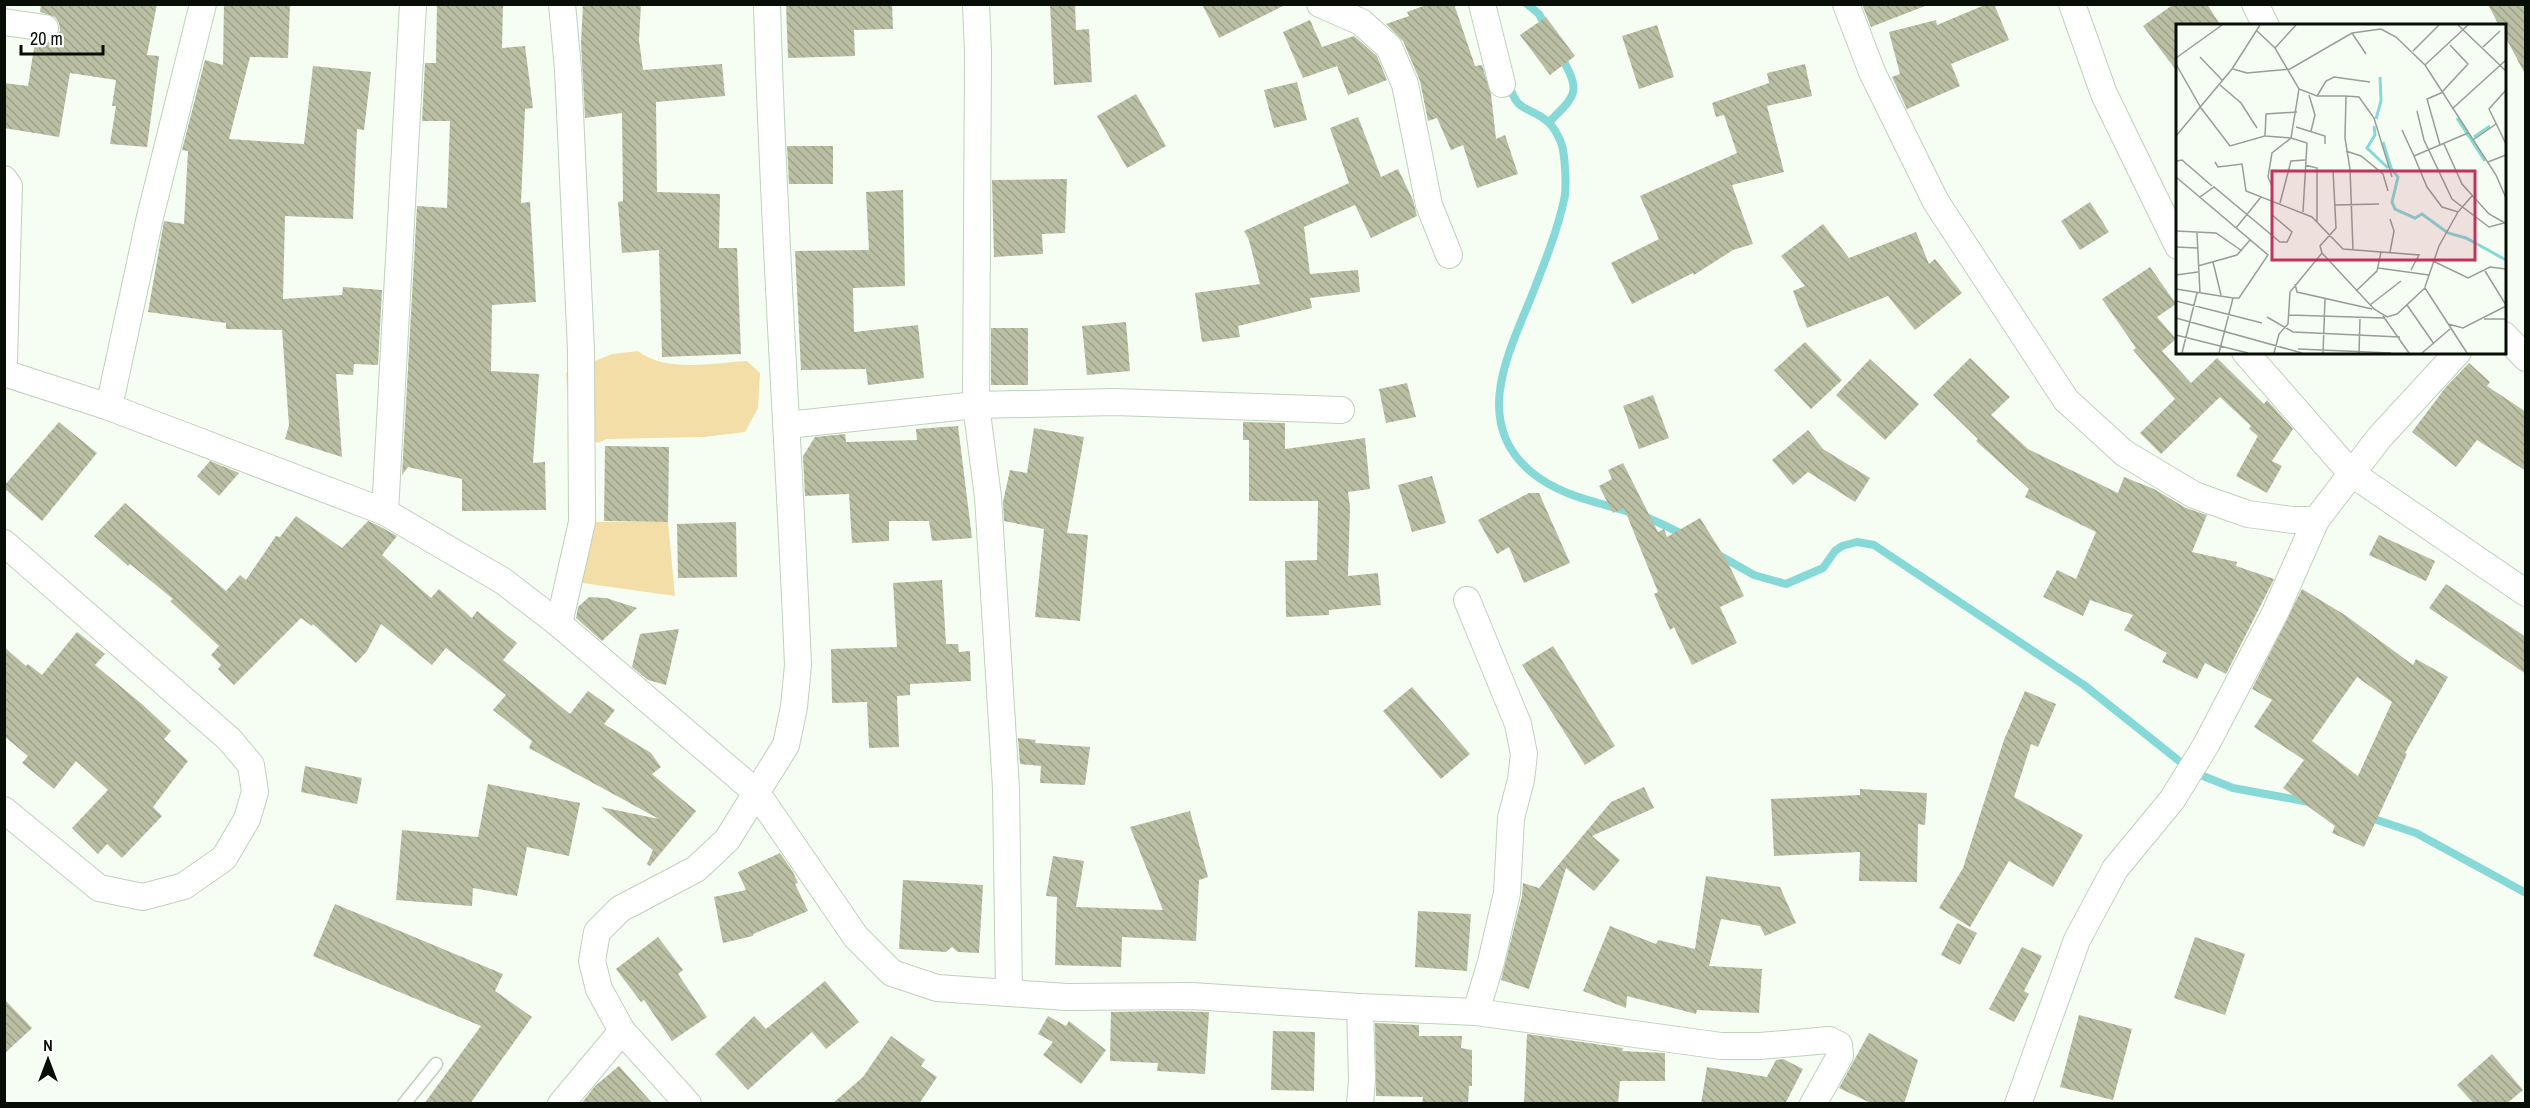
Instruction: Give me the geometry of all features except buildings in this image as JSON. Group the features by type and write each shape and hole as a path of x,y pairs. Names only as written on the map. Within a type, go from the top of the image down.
{"street":[{"path":"109,407 150,217 203,4"},
{"path":"385,512 413,4"},
{"path":"559,624 582,522 581,350 568,69 562,4"},
{"path":"688,1104 622,1030 599,989 592,961 597,932 620,909 696,869 728,840 786,745 794,707 798,665 772,173 768,4"},
{"path":"976,4 978,52 976,405 988,497 1006,788 1009,993"},
{"path":"1320,4 1361,21 1389,47 1405,84 1429,206 1449,255"},
{"path":"1482,4 1502,84"},
{"path":"1846,4 1872,72 1936,202 2066,400 2124,453 2194,495 2248,514 2292,520 2316,520"},
{"path":"2072,4 2104,94 2176,242"},
{"path":"2255,4 2265,24"},
{"path":"4,21 45,28"},
{"path":"4,178 9,186 4,360"},
{"path":"2506,336 2526,358"},
{"path":"2247,354 2351,473 2526,593"},
{"path":"2018,1104 2077,940 2115,869 2172,800 2206,745 2275,613 2316,520 2379,438 2456,354"},
{"path":"4,373 109,407 385,512 503,581 559,624 756,792 856,937 892,973 937,988 1067,997 1192,996 1476,1012 1721,1046 1760,1046 1829,1040 1839,1045 1840,1056 1813,1104"},
{"path":"787,425 976,405 1115,402 1341,410"},
{"path":"4,543 230,740 251,765 255,792 247,819 224,858 184,886 143,897 99,888 4,810"},
{"path":"1467,600 1518,724 1524,754 1521,780 1511,819 1507,893 1491,962 1476,1012"},
{"path":"1360,1007 1362,1080 1360,1104"},
{"path":"561,1104 622,1030"}],"lane":[{"path":"404,1104 436,1064"}],"shaded area":[{"path":"638,351 649,358 676,364 705,365 747,361 760,373 758,408 745,432 704,437 607,439 598,443 571,432 566,373 612,354"},
{"path":"582,522 668,522 675,596 568,581"}],"waterway":[{"path":"1527,4 1539,14 1547,29"},
{"path":"1549,122 1566,104 1573,91 1571,76 1560,54"},
{"path":"1509,82 1515,100 1553,127 1563,150 1566,183 1564,200 1554,236 1506,363 1499,408 1503,430 1512,451 1530,471 1543,481 1572,495 1648,518 1685,536"},
{"path":"1717,554 1754,575 1786,584 1823,568 1835,551 1842,546 1857,542 1874,545 2084,685 2193,772 2233,788 2309,802"},
{"path":"2368,817 2416,833 2526,893"}]}
